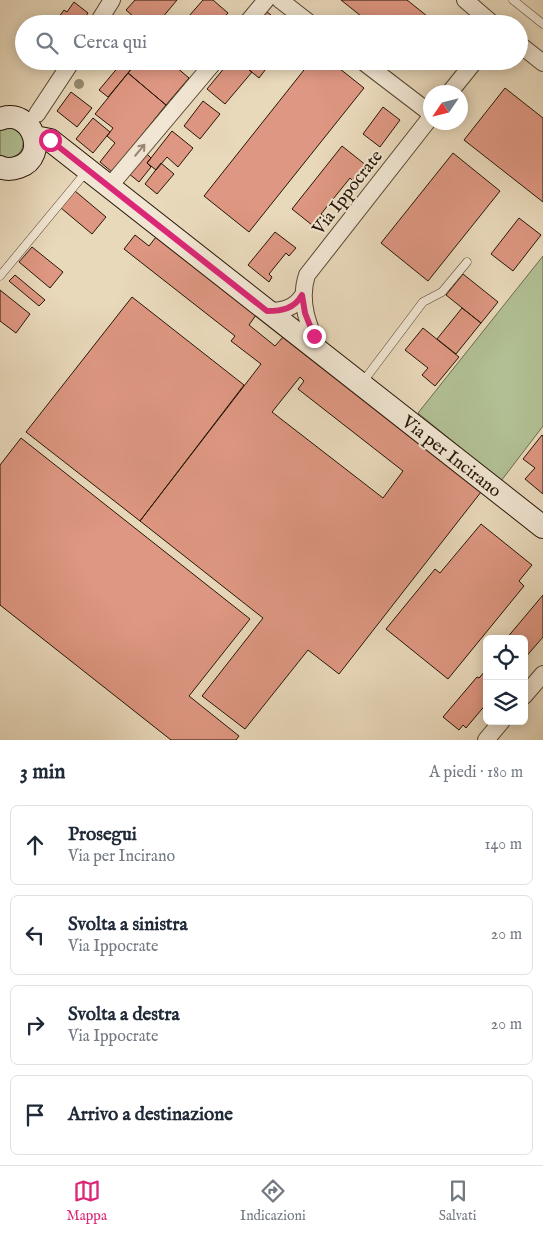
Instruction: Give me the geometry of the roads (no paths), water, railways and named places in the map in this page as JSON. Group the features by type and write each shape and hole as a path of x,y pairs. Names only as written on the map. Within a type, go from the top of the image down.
{"street":[{"path":"103,15 112,0"},
{"path":"254,15 266,0"},
{"path":"280,0 299,15"},
{"path":"464,0 482,15"},
{"path":"528,51 543,63"},
{"path":"0,167 12,169 22,166 29,160 35,149 20,121 64,70"},
{"path":"109,187 206,70"},
{"path":"374,70 423,108"},
{"path":"456,85 468,70"},
{"name":"Via per Incirano","path":"20,121 50,140 543,527"},
{"name":"Via Ippocrate","path":"302,295 307,275 423,127"},
{"path":"29,160 52,156 80,165"},
{"path":"267,311 279,311 289,308 298,303 302,295"},
{"path":"302,295 308,323 321,353"},
{"path":"528,691 543,674"},
{"path":"486,740 499,725"}],"lane":[{"path":"512,0 543,24"},
{"path":"0,276 80,165"},
{"path":"361,384 423,302 442,292 467,262"}]}
